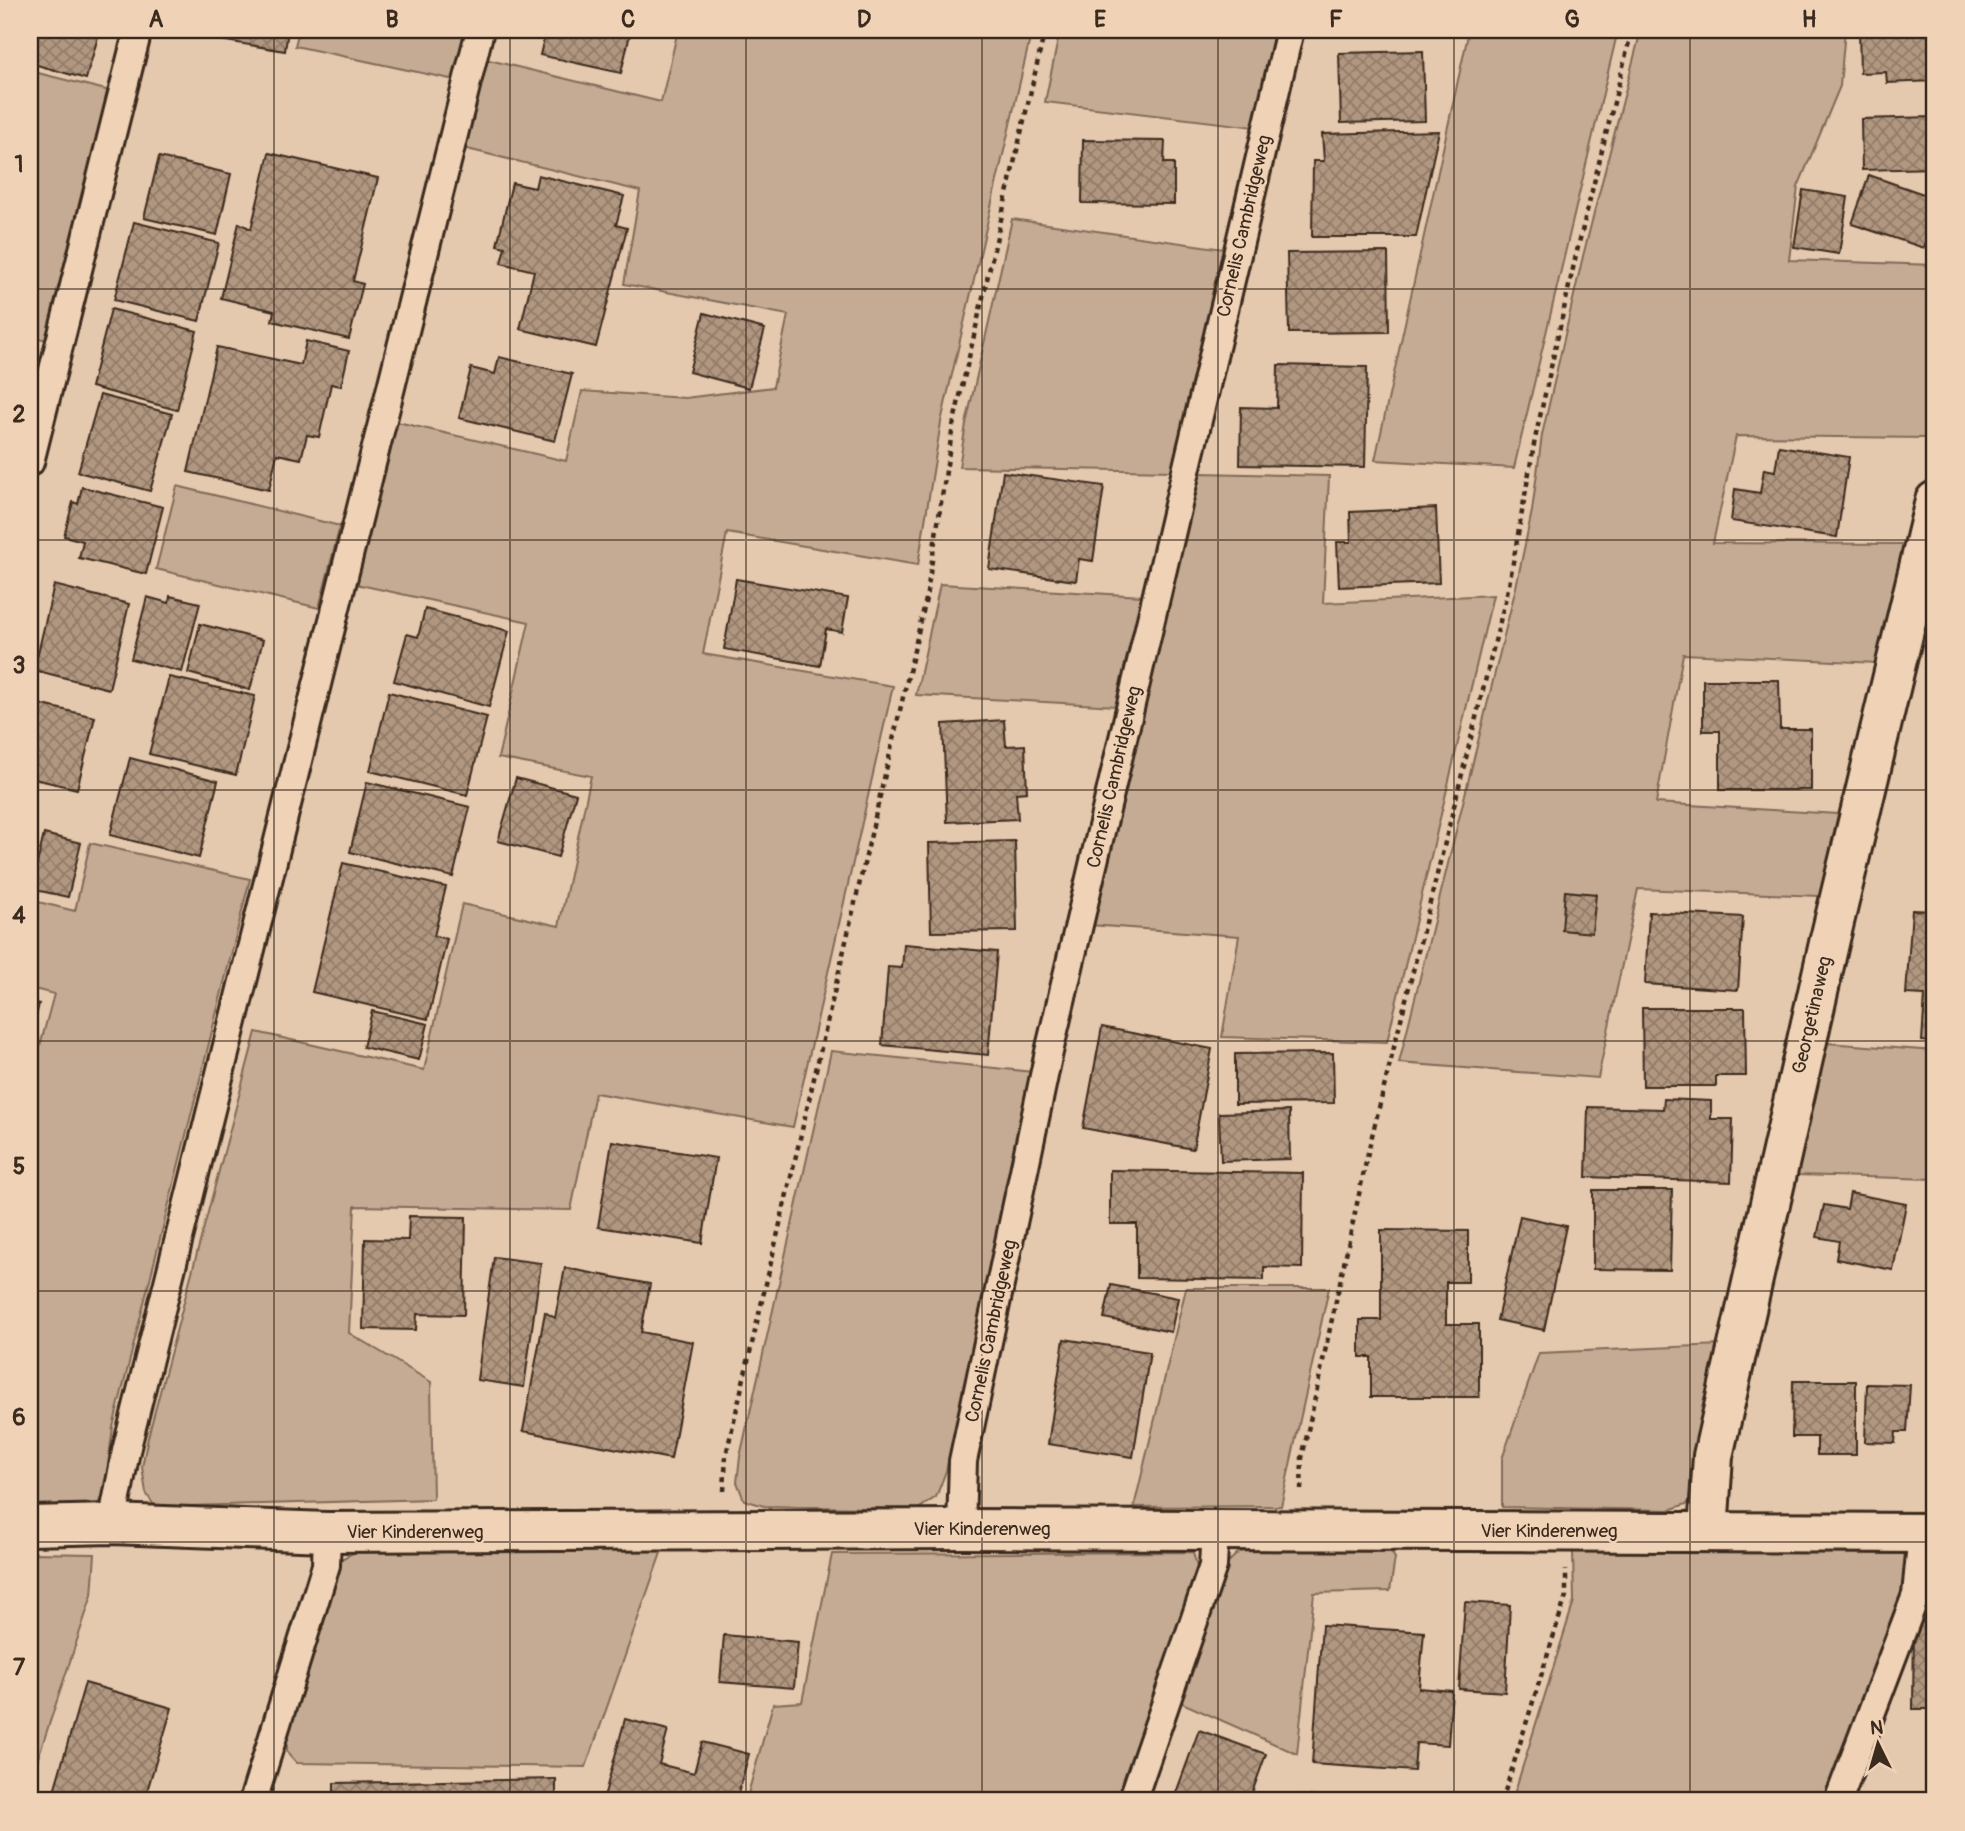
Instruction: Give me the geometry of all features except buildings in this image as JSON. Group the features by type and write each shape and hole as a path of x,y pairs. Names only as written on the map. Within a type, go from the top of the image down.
{"street":[{"name":"Georgetinaweg","path":"1708,1532 1716,1442 1829,939 1935,502"},
{"name":"Vier Kinderenweg","path":"30,1526 113,1524 327,1532 961,1529 1928,1533"}],"lane":[{"path":"30,462 138,30"},
{"path":"113,1524 129,1437 480,30"},
{"name":"Cornelis Cambridgeweg","path":"961,1529 963,1461 1046,1066 1290,30"},
{"path":"1132,1801 1213,1566 1215,1530"},
{"path":"253,1801 326,1565 327,1532"},
{"path":"1838,1801 1916,1595 1928,1533"}],"path":[{"path":"722,1530 726,1455 926,599 953,426 1045,30"},
{"path":"1300,1530 1302,1458 1369,1148 1509,585 1535,439 1576,255 1632,30"},
{"path":"1502,1801 1566,1596 1565,1531"}],"shaded area":[{"path":"299,30 467,30 455,80 295,46"},
{"path":"678,30 1032,30 941,422 918,565 727,533 703,654 893,686 793,1127 595,1093 571,1210 355,1206 349,1333 431,1382 433,1499 155,1507 146,1493 142,1467 148,1437 256,1032 424,1070 462,904 559,926 591,776 498,758 529,622 351,583 393,421 566,461 582,391 685,398 773,387 788,315 624,284 640,191 463,148 485,59 661,102"},
{"path":"1060,30 1280,30 1254,127 1045,102"},
{"path":"1469,30 1618,30 1514,468 1375,460"},
{"path":"1641,30 1845,30 1840,86 1798,187 1789,260 1935,265 1935,413 1928,438 1736,436 1713,543 1904,544 1877,663 1683,654 1656,803 1838,814 1820,896 1638,889 1598,1078 1399,1063 1516,587 1532,511 1542,435 1583,256"},
{"path":"30,71 114,92 51,341 30,336"},
{"path":"1012,219 1224,249 1174,471 959,467 966,424"},
{"path":"1199,473 1329,476 1323,603 1493,595 1387,1042 1222,1037 1239,936 1090,925"},
{"path":"177,486 340,526 319,608 156,569"},
{"path":"940,584 1142,596 1117,706 916,695"},
{"path":"90,843 250,879 113,1427 104,1495 93,1511 30,1512 30,1083 54,994 30,988 30,900 75,911"},
{"path":"1827,1043 1935,1051 1935,1179 1796,1175"},
{"path":"831,1051 1033,1072 946,1471 936,1497 918,1509 764,1506 744,1500 737,1482 740,1457"},
{"path":"1186,1288 1329,1288 1281,1506 1134,1507"},
{"path":"1720,1345 1694,1464 1689,1503 1669,1510 1502,1507 1502,1459 1539,1353"},
{"path":"662,1550 586,1767 297,1763 287,1752 287,1734 336,1570 343,1558 357,1551"},
{"path":"1573,1551 1908,1554 1908,1593 1828,1801 1512,1801 1574,1601"},
{"path":"1193,1552 1198,1571 1118,1801 746,1801 773,1704 802,1702 832,1554"},
{"path":"1239,1552 1391,1552 1395,1558 1390,1591 1314,1593 1297,1754 1180,1702 1224,1566"},
{"path":"30,1553 95,1554 92,1595 30,1782"}]}
